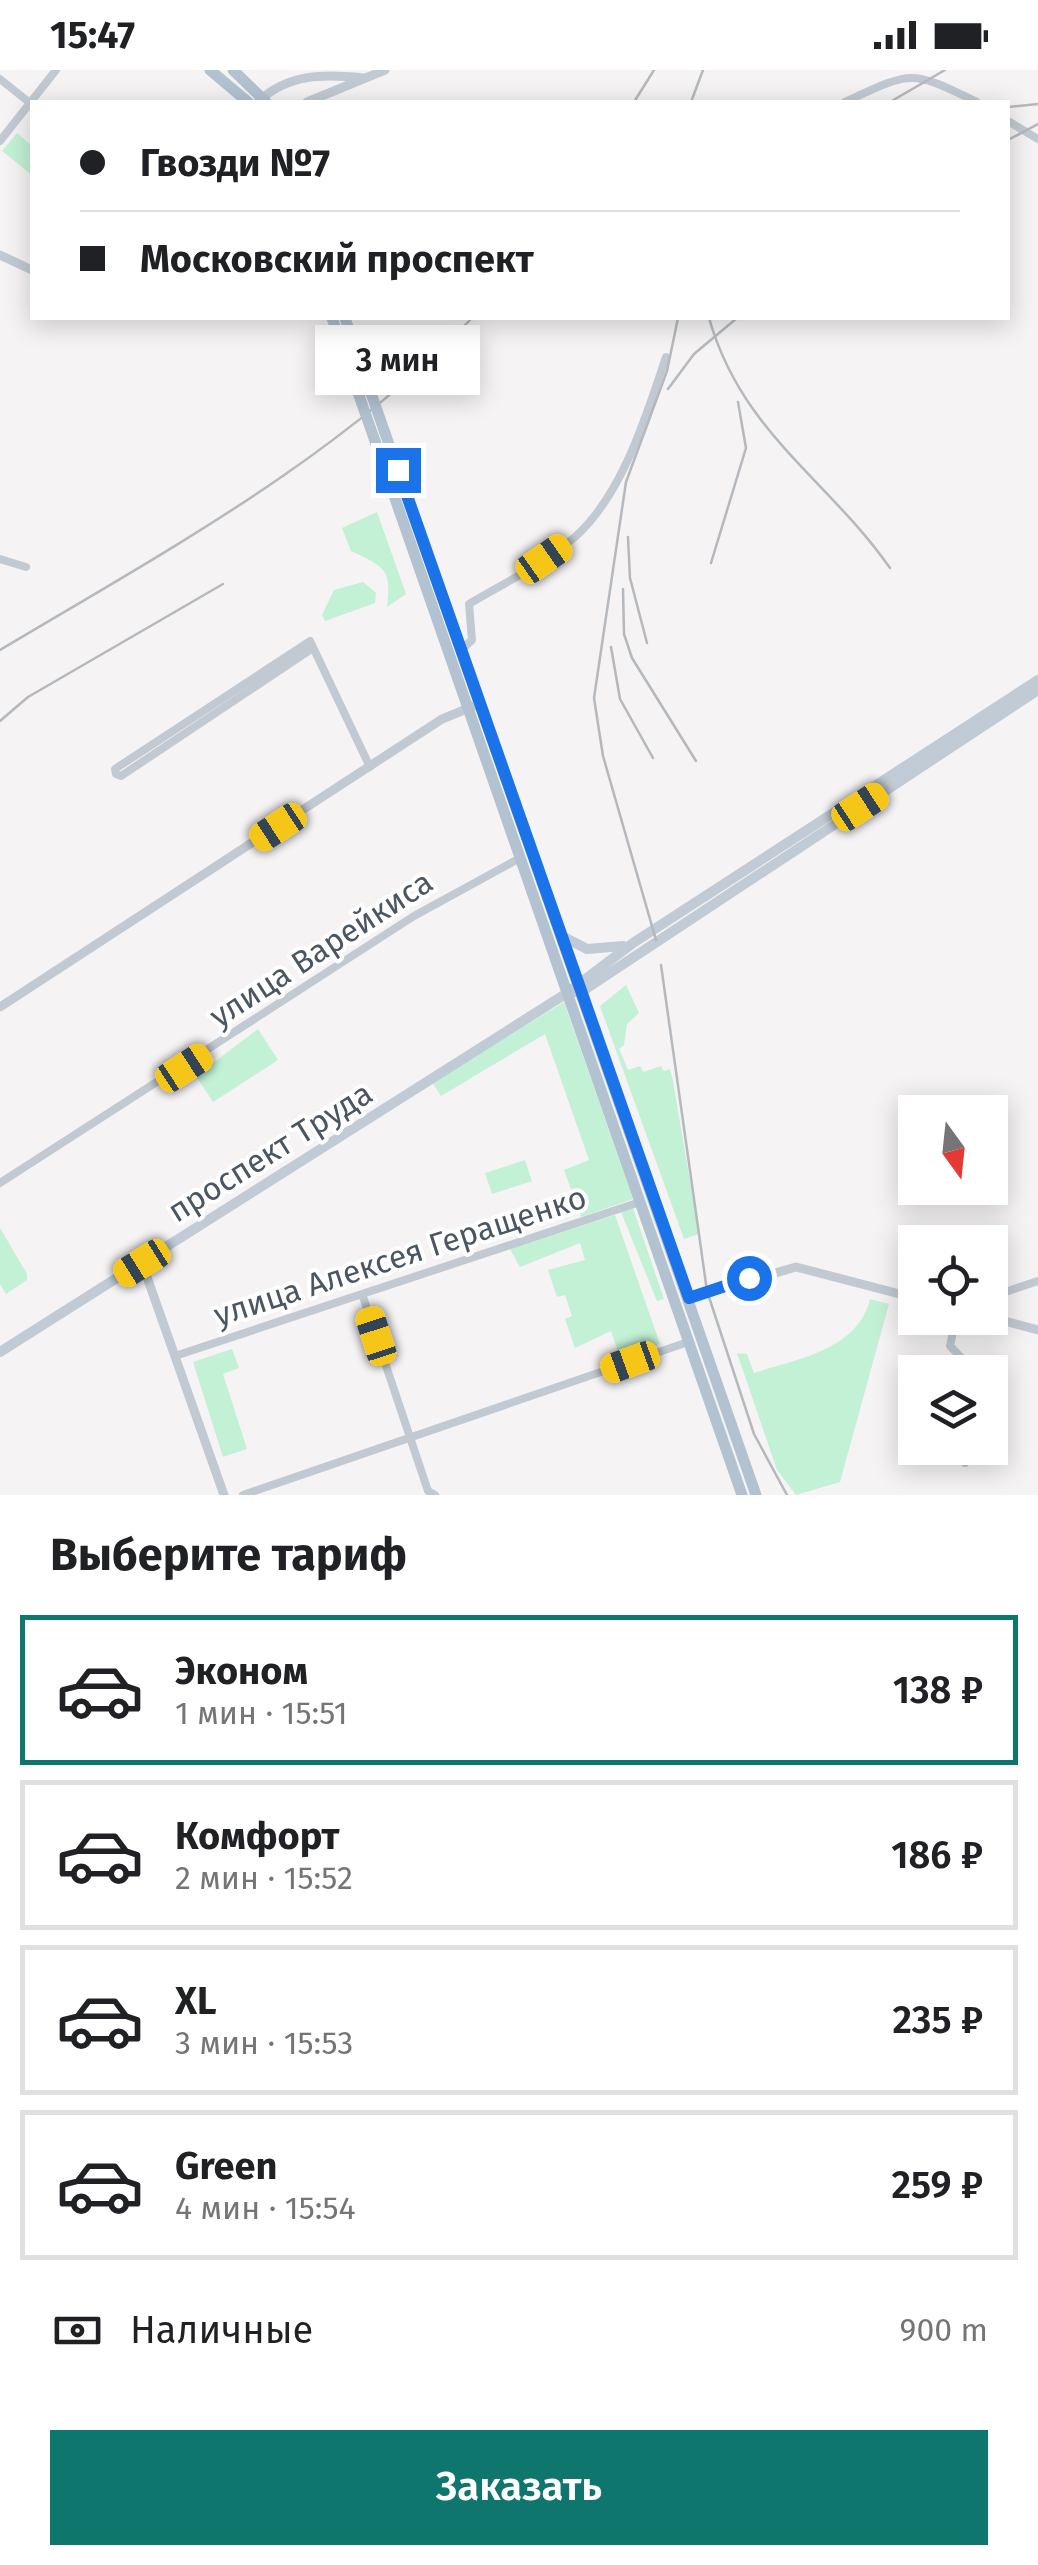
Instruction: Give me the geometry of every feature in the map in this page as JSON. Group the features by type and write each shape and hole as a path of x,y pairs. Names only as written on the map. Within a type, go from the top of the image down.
{"main road":[{"path":"210,70 246,100"},
{"path":"233,70 261,100"},
{"path":"333,320 367,400 474,707 560,935 640,1202 742,1495"},
{"path":"346,320 367,400"},
{"path":"380,437 460,650 520,858 575,989 689,1298 756,1495"},
{"name":"проспект Труда","path":"0,1352 575,989 980,723 1038,680"},
{"name":"проспект Труда","path":"575,989 633,943 1038,690"},
{"path":"560,935 586,949 633,943"}],"street":[{"path":"32,100 56,70"},
{"path":"312,100 385,70"},
{"path":"849,100 916,70 930,73 974,100"},
{"path":"320,73 330,82 327,94"},
{"path":"264,100 320,73 363,78"},
{"path":"0,79 30,103 0,141"},
{"path":"1010,122 1038,139"},
{"path":"0,255 30,269"},
{"path":"460,650 472,640 466,612 469,604 515,579 573,538 603,502 617,481 666,357"},
{"path":"0,559 26,567"},
{"path":"312,645 337,706 370,766"},
{"path":"312,645 120,776 116,774 116,769 312,645"},
{"path":"0,1007 442,719 474,707"},
{"name":"улица Варейкиса","path":"0,1183 414,916 520,858"},
{"name":"улица Алексея Геращенко","path":"175,1356 363,1297 640,1202"},
{"path":"142,1263 224,1495"},
{"path":"689,1298 778,1269 796,1268 898,1294"},
{"path":"1008,1291 1038,1281"},
{"path":"363,1297 428,1491 435,1495"},
{"path":"1008,1322 1038,1330"},
{"path":"952,1335 950,1346 962,1355"},
{"path":"243,1495 688,1342"}],"green space":[{"path":"17,133 30,144 30,173 2,151"},
{"path":"377,512 406,594 387,607 384,571 351,551 342,528"},
{"path":"363,582 376,593 375,603 325,621 322,615 334,590"},
{"path":"626,985 639,1013 627,1024 624,1045 619,1049 628,1070 640,1066 643,1072 661,1066 664,1071 670,1069 673,1081 699,1234 684,1239 600,1006"},
{"path":"564,1002 633,1199 581,1217 564,1170 589,1160 545,1034 441,1096 432,1082"},
{"path":"258,1029 278,1060 213,1102 196,1076"},
{"path":"525,1160 532,1181 492,1194 485,1173"},
{"path":"633,1208 664,1299 657,1301 621,1212"},
{"path":"615,1215 660,1344 620,1357 611,1331 575,1348 565,1319 572,1316 565,1295 557,1297 548,1270 585,1260 580,1243 520,1267 510,1249"},
{"path":"0,1228 27,1274 27,1280 6,1294 0,1284"},
{"path":"870,1299 889,1304 840,1482 796,1495 777,1470 737,1353 747,1354 754,1373 824,1350 853,1330"},
{"path":"232,1349 239,1368 223,1374 247,1449 223,1457 193,1362"}],"railway":[{"path":"635,100 654,70"},
{"path":"692,100 703,70"},
{"path":"893,100 945,70"},
{"path":"1010,107 1038,104"},
{"path":"1010,139 1038,124"},
{"path":"0,650 187,539 307,459 420,369 470,320"},
{"path":"656,940 603,756 594,698 626,482 667,371 678,320"},
{"path":"710,320 742,393 890,568"},
{"path":"668,389 694,354 735,320"},
{"path":"711,563 746,448 738,402"},
{"path":"628,537 630,578 647,643"},
{"path":"0,721 28,697 223,584"},
{"path":"623,589 624,634 632,658 696,761"},
{"path":"611,647 620,699 653,758"},
{"path":"661,965 707,1291 754,1434 787,1495"}],"route":[{"path":"398,470 689,1298 749,1278"}]}
